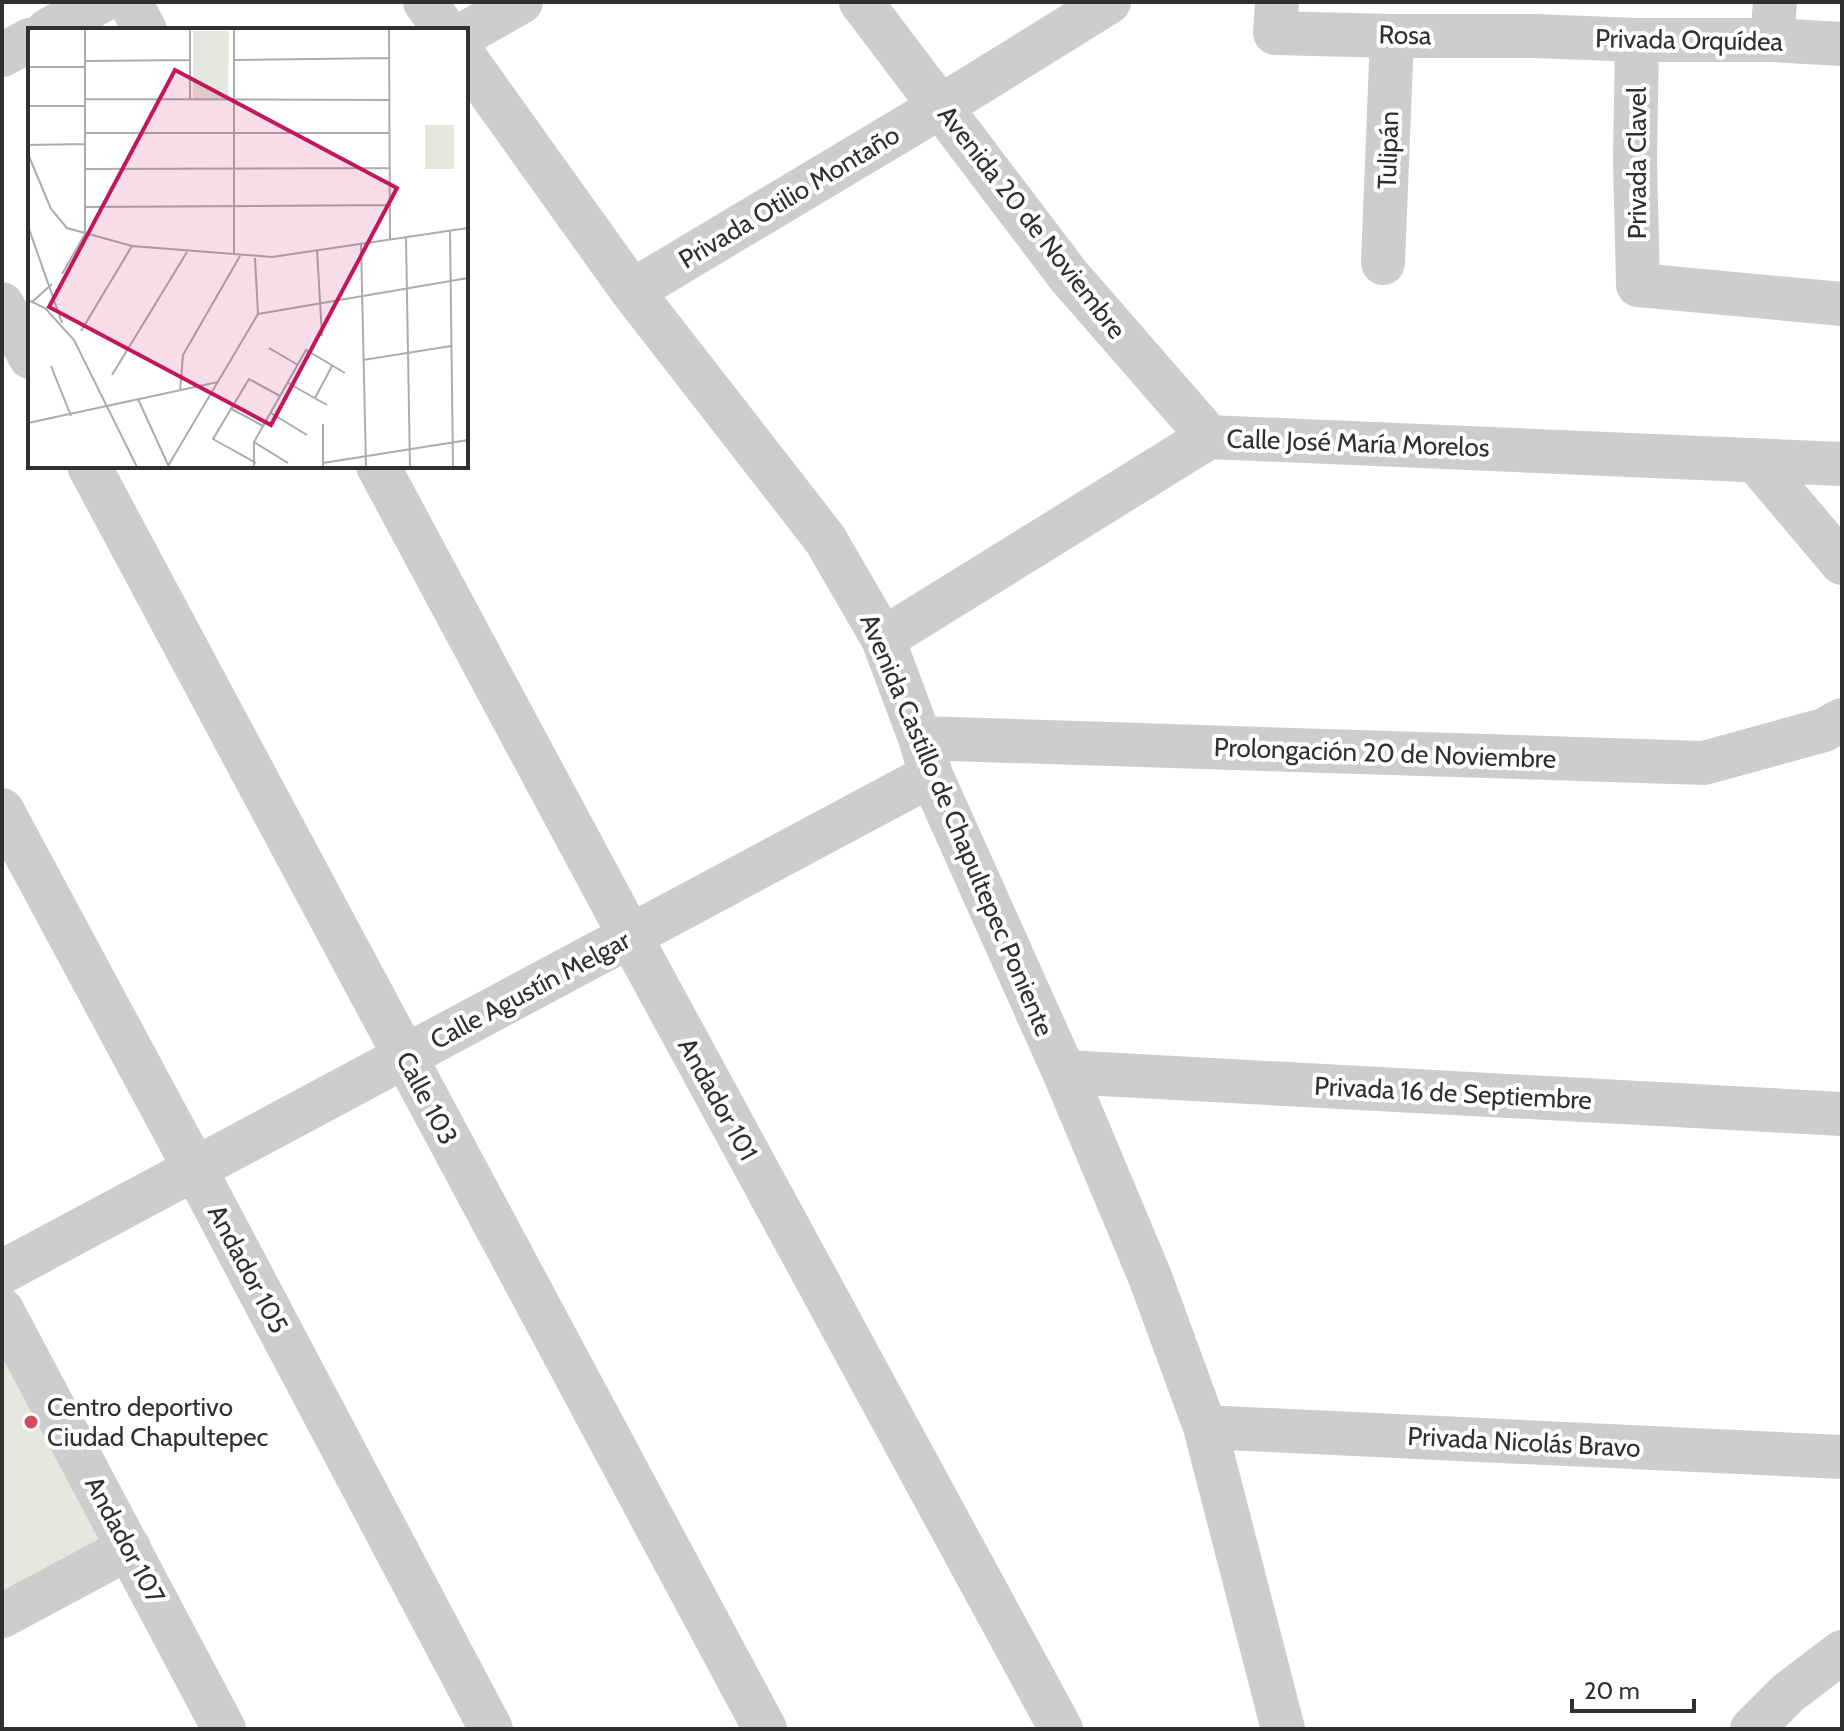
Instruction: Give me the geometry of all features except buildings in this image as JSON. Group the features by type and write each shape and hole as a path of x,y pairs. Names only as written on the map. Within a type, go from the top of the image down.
{"street":[{"path":"52,28 100,2"},
{"path":"130,2 144,28"},
{"path":"425,2 444,28"},
{"path":"468,32 521,2"},
{"name":"Avenida 20 de Noviembre","path":"861,2 1068,275 1209,437"},
{"name":"Privada Otilio Montaño","path":"632,291 1109,2"},
{"name":"Rosa","path":"1276,17 1392,36 1536,19"},
{"name":"Privada Orquídea","path":"1536,19 1637,40 1774,21 1842,44"},
{"name":"Tulipán","path":"1383,263 1392,36"},
{"name":"Privada Clavel","path":"1637,40 1635,160 1638,285 1842,304"},
{"path":"2,55 28,41"},
{"name":"Avenida Castillo de Chapultepec Poniente","path":"468,62 632,291 825,539 883,639 926,757 1150,1277 1205,1427 1283,1729"},
{"path":"2,304 28,353"},
{"name":"Calle José María Morelos","path":"883,639 1209,437 1842,464"},
{"path":"1755,460 1842,563"},
{"name":"Calle 103","path":"90,468 765,1729"},
{"name":"Andador 101","path":"379,468 1061,1729"},
{"name":"Prolongación 20 de Noviembre","path":"926,757 1704,763 1824,730 1842,720"},
{"name":"Calle Agustín Melgar","path":"2,1272 630,936 926,757"},
{"name":"Andador 105","path":"2,810 491,1729"},
{"name":"Privada 16 de Septiembre","path":"1064,1072 1842,1114"},
{"name":"Andador 107","path":"2,1310 224,1729"},
{"name":"Privada Nicolás Bravo","path":"1205,1427 1842,1457"},
{"path":"2,1616 129,1548"},
{"path":"1752,1729 1788,1693 1842,1652"}],"shaded area":[{"name":"Centro deportivo Ciudad Chapultepec","path":"2,1313 119,1530 2,1592"}],"place":[{"name":"Centro deportivo Ciudad Chapultepec","path":"31,1422"}]}
